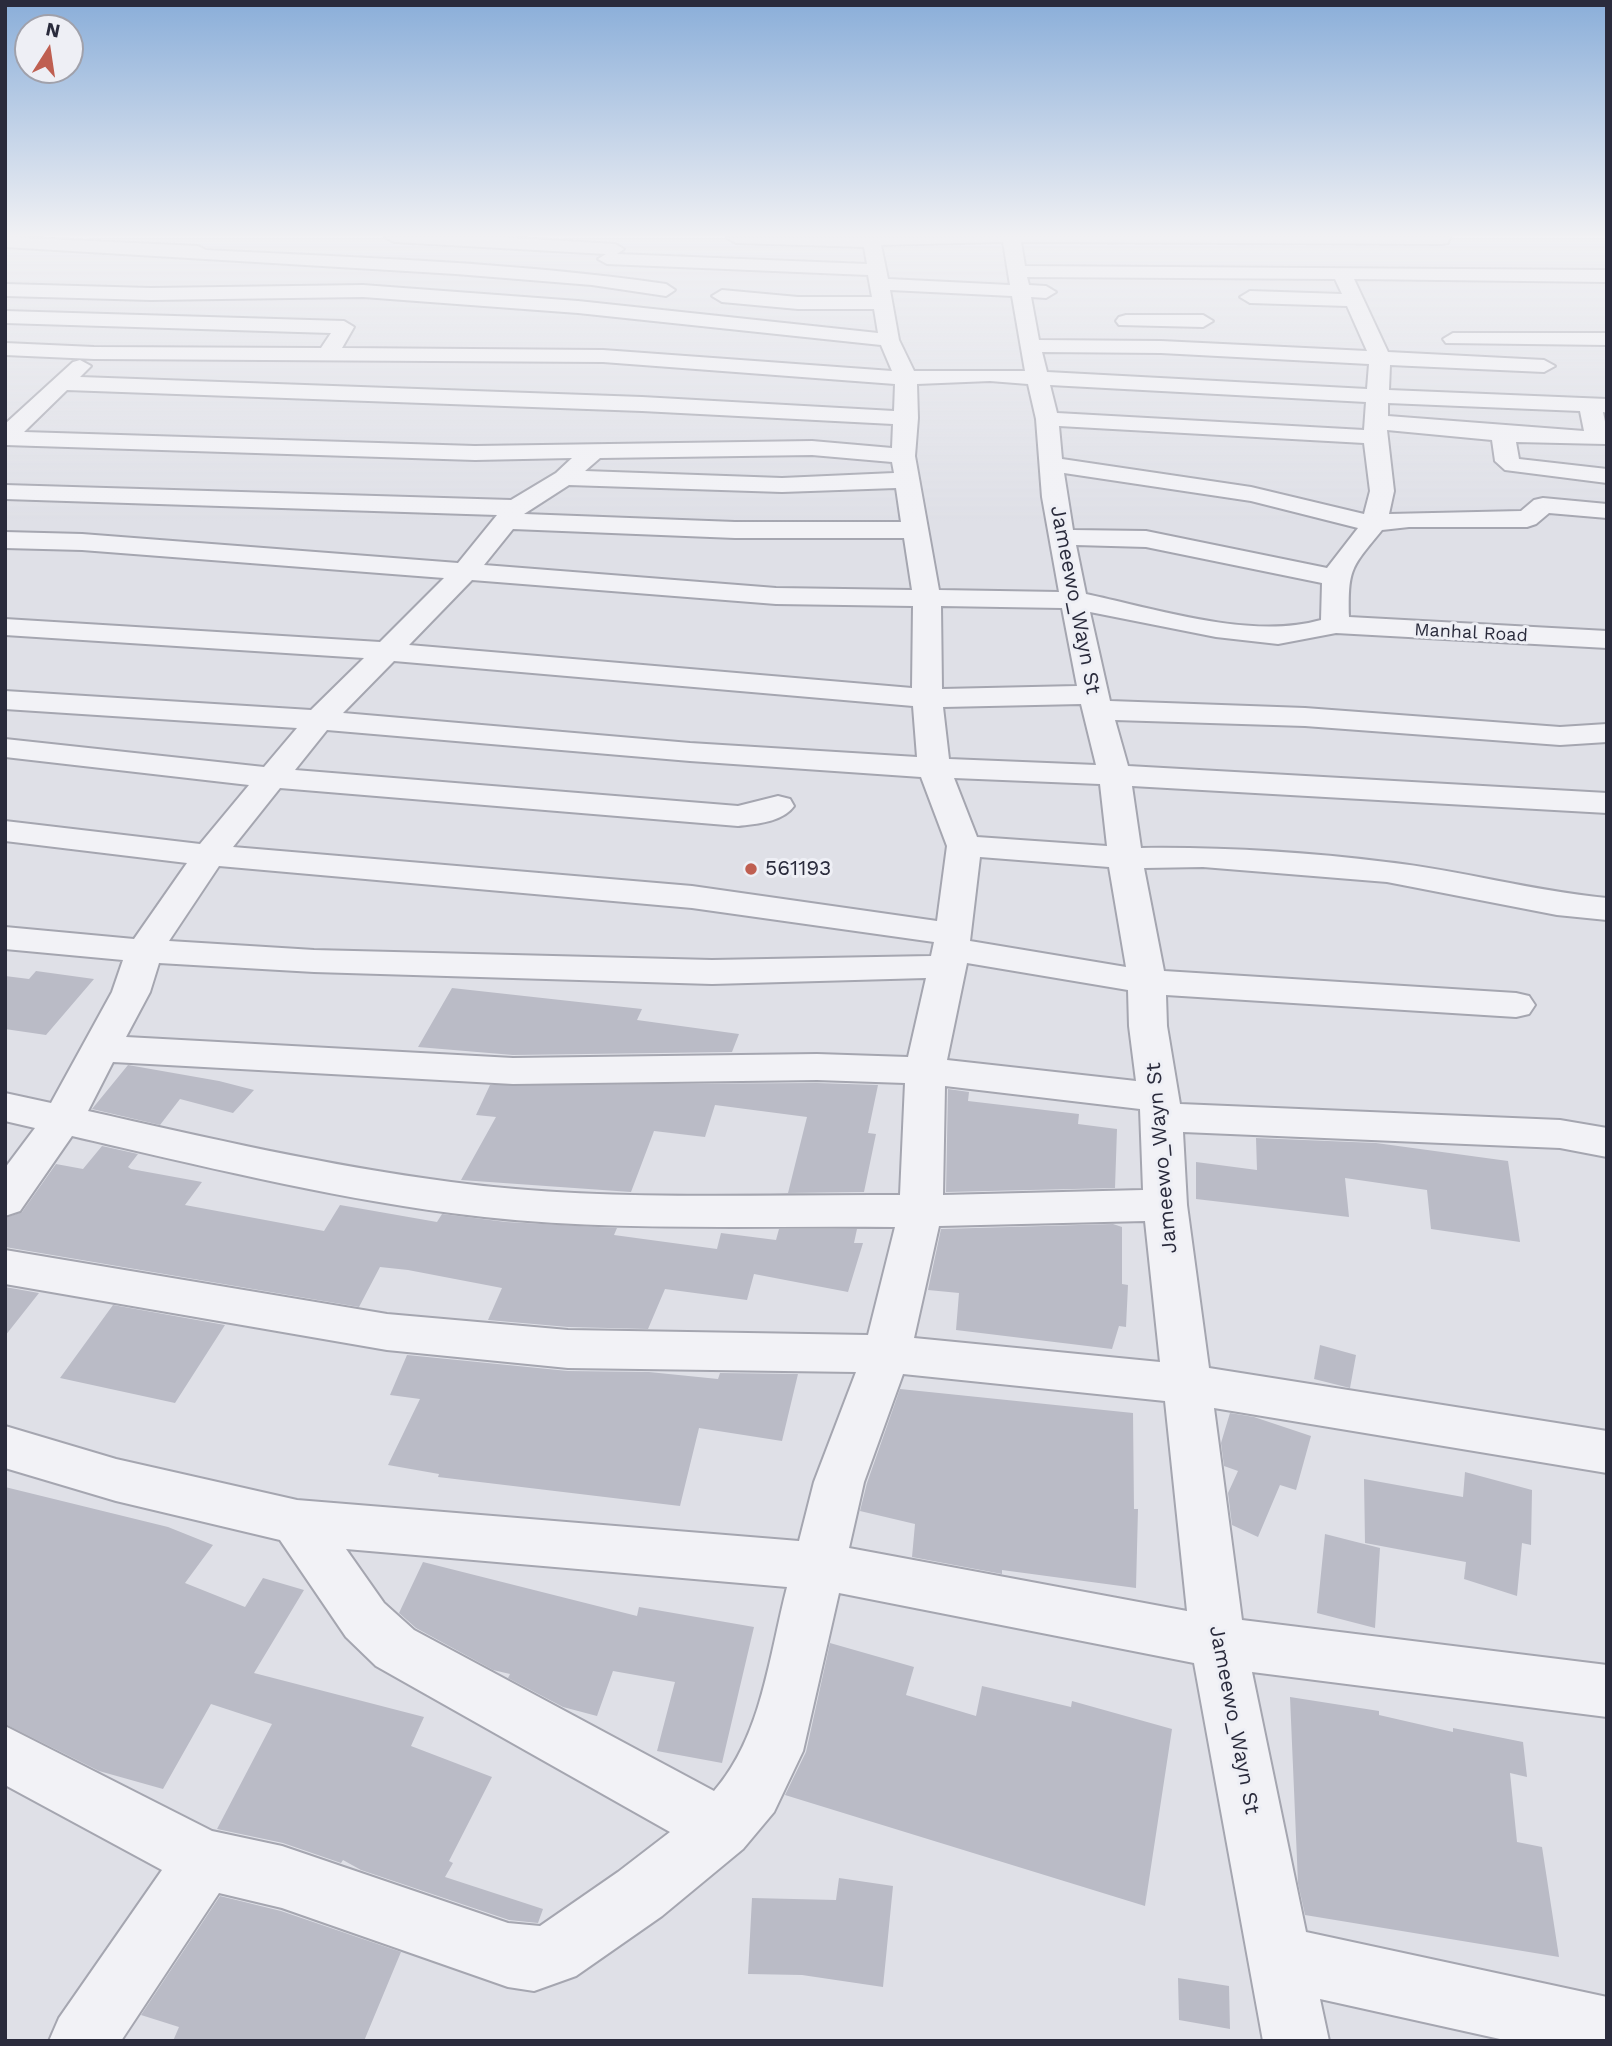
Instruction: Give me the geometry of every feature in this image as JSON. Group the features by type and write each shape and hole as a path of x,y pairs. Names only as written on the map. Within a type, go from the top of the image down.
{"street":[{"path":"5,437 114,332"},
{"path":"328,354 341,332"},
{"path":"475,453 510,401 563,332"},
{"path":"655,332 902,414"},
{"path":"5,1754 205,1860 282,1877 508,1955 534,1959 554,1954 640,1894 722,1828 753,1791 774,1751 839,1482 887,1354 920,1211 925,1071 951,950 964,846 934,768 927,698 927,600 889,332"},
{"path":"5,437 475,453 812,448 902,414 990,375 1010,332"},
{"name":"Jameewo_Wayn St","path":"1032,332 1047,419 1050,464 1074,600 1095,703 1115,775 1125,858 1147,982 1147,1026 1160,1107 1165,1205 1217,1642 1296,2041"},
{"path":"1117,332 1161,348 1377,349 1544,366"},
{"path":"1047,419 1597,439 1598,406 1379,395 1311,395 1123,332"},
{"path":"1335,625 1335,578 1345,559 1374,524 1382,491 1376,430 1379,395 1377,349 1369,332"},
{"path":"1377,349 1412,339"},
{"path":"1438,339 1607,339"},
{"path":"5,349 94,353 543,358 603,356 902,414"},
{"path":"62,383 902,414"},
{"path":"18,401 42,402"},
{"path":"812,448 810,437 819,413"},
{"path":"564,478 782,485 902,414"},
{"path":"1503,434 1507,461 1513,465 1607,476"},
{"path":"5,1200 63,1119 131,992 144,951 209,855 319,720 383,651 464,573 510,515 564,478 595,450"},
{"path":"1050,464 1251,494 1374,524 1409,519 1527,519 1543,505 1607,511"},
{"path":"5,492 510,515 735,530 916,530"},
{"path":"1063,537 1146,539 1335,578"},
{"name":"Manhal Road","path":"5,540 82,542 763,596 1074,600 1243,632 1279,636 1307,633 1335,625 1607,640"},
{"path":"5,626 383,651 927,698 1095,703 1560,736 1607,733"},
{"path":"5,701 319,720 690,752 934,768 1115,775 1607,803"},
{"path":"5,748 272,778 738,816 757,814 778,807"},
{"path":"5,831 209,855 692,897 951,950 1147,982 1516,1005"},
{"path":"964,846 1125,858 1203,858 1387,872 1557,904 1607,909"},
{"path":"5,938 144,951 314,961 712,972 834,967 951,950"},
{"path":"102,1049 513,1071 817,1067 925,1071 1160,1107 1560,1134 1607,1143"},
{"path":"5,1107 297,1172 452,1198 567,1208 920,1211 1165,1205"},
{"path":"5,1267 387,1332 568,1349 887,1354 1185,1384 1607,1452"},
{"path":"5,1447 116,1480 297,1522 820,1566 1217,1642 1607,1691"},
{"path":"297,1522 365,1620 395,1648 722,1828"},
{"path":"82,2041 205,1860"},
{"path":"1280,1958 1607,2030"}],"building":[{"path":"36,971 94,979 46,1035 5,1029 5,976 29,979"},
{"path":"452,988 642,1009 637,1020 739,1034 732,1052 513,1055 418,1047"},
{"path":"128,1065 254,1090 233,1113 180,1099 160,1125 92,1109"},
{"path":"490,1085 878,1085 868,1133 876,1134 864,1192 788,1193 807,1117 715,1105 705,1137 654,1131 631,1192 461,1180 496,1117 476,1115"},
{"path":"948,1089 969,1092 968,1101 1079,1114 1078,1124 1117,1129 1115,1188 946,1192"},
{"path":"1256,1138 1376,1143 1508,1161 1520,1242 1431,1229 1427,1190 1345,1178 1349,1217 1196,1199 1196,1162 1257,1170"},
{"path":"102,1146 138,1154 128,1167 131,1169 202,1182 185,1205 324,1231 340,1205 437,1222 442,1214 506,1222 617,1228 614,1235 717,1249 721,1233 776,1240 779,1229 857,1229 854,1243 863,1243 848,1292 754,1274 747,1300 665,1289 648,1329 568,1327 488,1320 502,1288 408,1270 380,1267 359,1307 5,1247 5,1218 22,1212 56,1164 83,1169"},
{"path":"1113,1224 1122,1227 1122,1284 1128,1285 1126,1327 1119,1326 1112,1349 956,1330 959,1293 928,1290 941,1229"},
{"path":"5,1287 39,1293 5,1336"},
{"path":"113,1305 225,1325 175,1403 60,1378"},
{"path":"1320,1345 1356,1355 1350,1388 1314,1379"},
{"path":"407,1355 568,1371 649,1372 718,1379 720,1373 798,1374 782,1441 699,1428 680,1506 438,1477 439,1474 388,1465 420,1399 390,1395"},
{"path":"900,1389 1133,1413 1134,1509 1138,1509 1136,1588 1002,1570 1002,1574 912,1557 915,1524 860,1511"},
{"path":"1230,1413 1254,1417 1311,1436 1296,1490 1280,1485 1258,1537 1232,1525 1228,1493 1238,1471 1224,1466 1221,1443"},
{"path":"1465,1472 1532,1490 1531,1545 1522,1543 1517,1596 1464,1579 1466,1562 1365,1543 1364,1479 1463,1497"},
{"path":"5,1487 168,1527 213,1545 185,1583 245,1607 263,1578 304,1590 254,1673 424,1717 411,1746 492,1777 449,1861 453,1863 445,1877 543,1909 538,1923 509,1920 361,1870 343,1860 341,1863 283,1843 217,1829 272,1724 211,1704 163,1789 99,1771 5,1724"},
{"path":"1325,1534 1380,1548 1375,1628 1317,1613"},
{"path":"423,1562 637,1616 639,1607 754,1627 722,1763 657,1751 675,1682 613,1671 597,1716 563,1707 508,1678 510,1674 493,1670 416,1628 399,1613"},
{"path":"830,1643 914,1667 906,1695 976,1716 982,1686 1071,1707 1072,1701 1172,1729 1145,1906 785,1795 806,1752"},
{"path":"1290,1697 1379,1711 1379,1715 1453,1732 1453,1728 1523,1742 1527,1777 1510,1773 1517,1842 1542,1847 1559,1957 1305,1915 1298,1883"},
{"path":"839,1878 893,1886 883,1987 802,1975 748,1974 752,1898 836,1900"},
{"path":"220,1896 281,1911 401,1952 364,2041 173,2041 179,2027 141,2015"},
{"path":"1178,1978 1229,1986 1230,2029 1179,2020"}],"place":[{"name":"561193","path":"751,869"}]}
